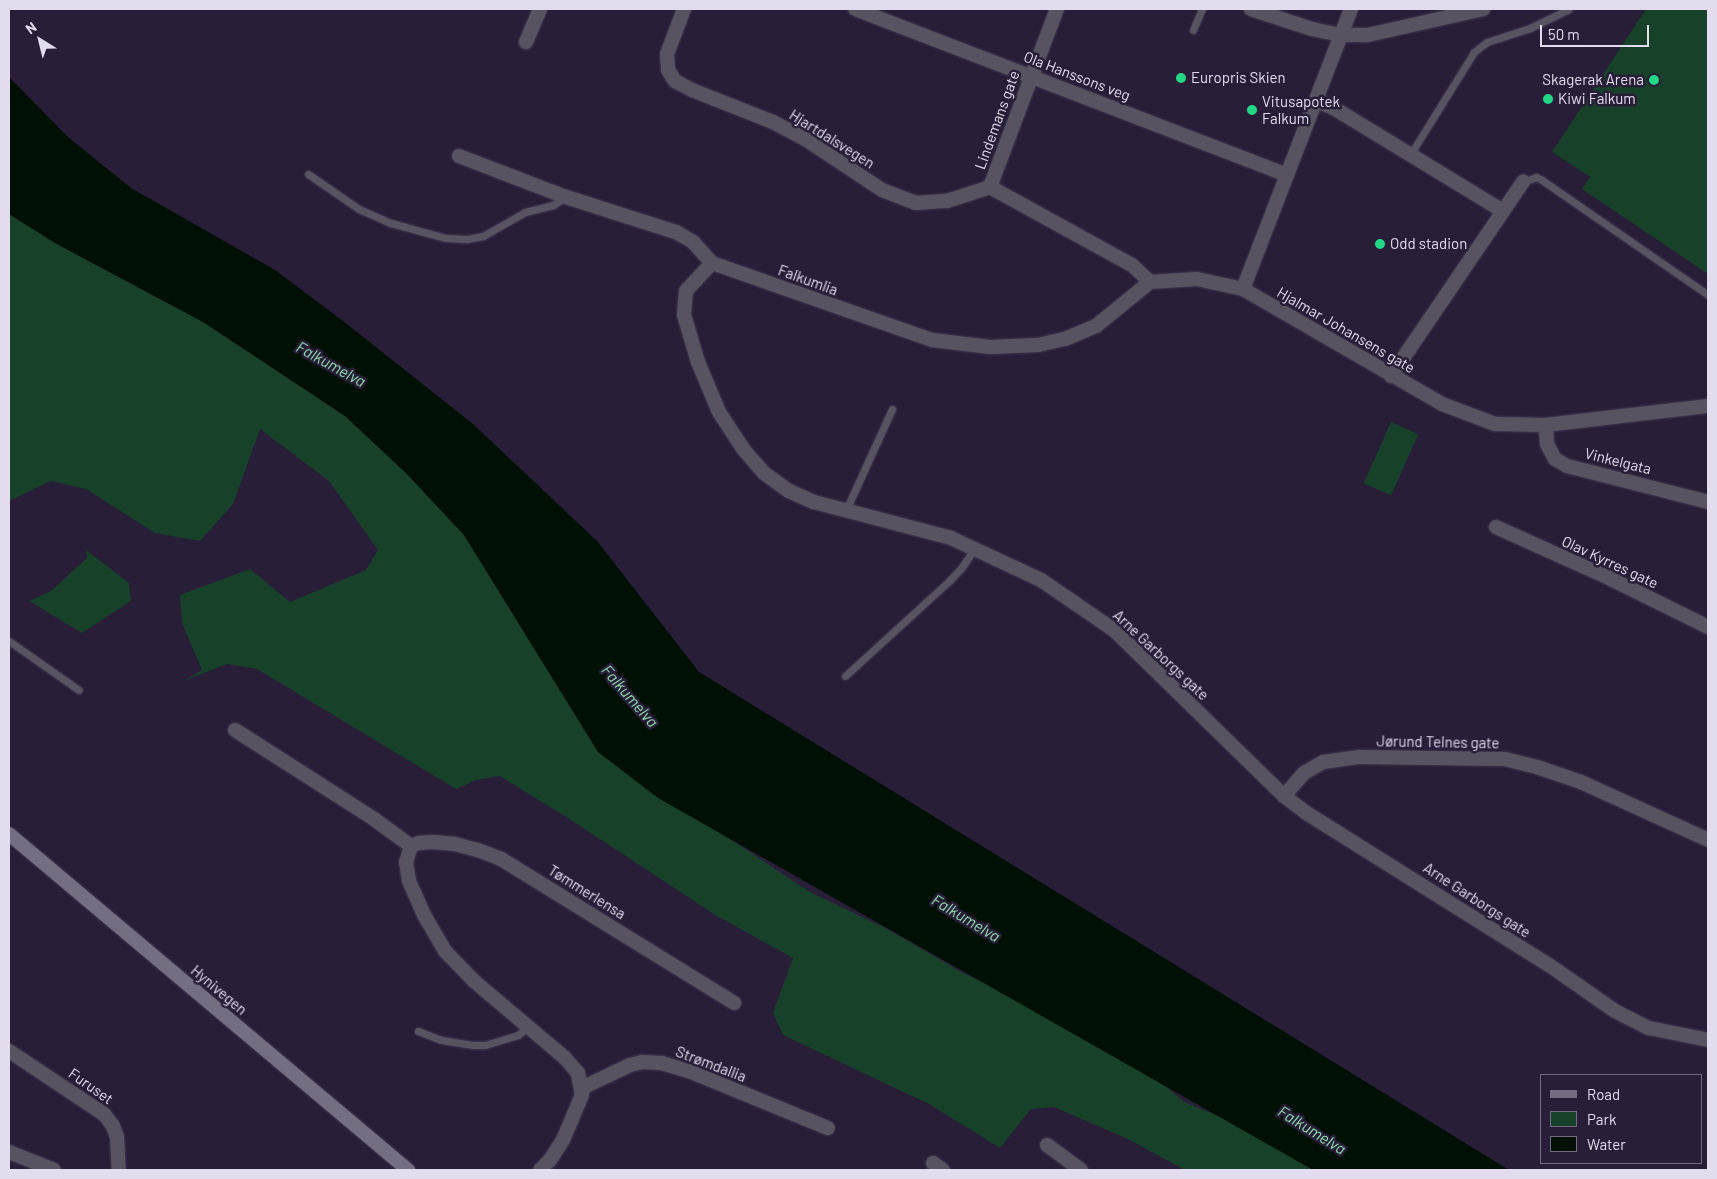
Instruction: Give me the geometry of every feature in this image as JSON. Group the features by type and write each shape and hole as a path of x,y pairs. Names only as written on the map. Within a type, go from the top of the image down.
{"main road":[{"name":"Hynivegen","path":"9,834 408,1170"}],"street":[{"path":"526,42 540,9"},
{"name":"Hjartdalsvegen","path":"684,9 667,54 668,70 675,81 692,90 773,122 805,139 882,190 916,203 947,201 990,188"},
{"name":"Ola Hanssons veg","path":"855,9 1287,175"},
{"name":"Lindemans gate","path":"990,188 1057,9"},
{"path":"1251,9 1312,29 1341,35 1368,35 1483,9"},
{"path":"1243,289 1351,9"},
{"path":"1316,101 1332,107 1503,211"},
{"name":"Falkumlia","path":"459,156 566,197 676,232 693,242 712,263 901,331 949,344 991,347 1038,345 1066,339 1096,326 1150,282"},
{"path":"1391,376 1523,182"},
{"path":"990,188 1132,265 1150,282"},
{"name":"Arne Garborgs gate","path":"712,263 686,291 683,305 684,315 698,362 719,412 744,450 764,473 789,491 814,502 952,538 1041,580 1114,630 1284,796 1343,837 1473,917 1615,1011 1649,1028 1708,1040"},
{"name":"Hjalmar Johansens gate","path":"1150,282 1198,279 1243,289 1442,404 1469,416 1495,424 1546,424 1708,406"},
{"name":"Vinkelgata","path":"1546,424 1547,444 1555,459 1567,466 1708,502"},
{"name":"Olav Kyrres gate","path":"1496,527 1707,623"},
{"path":"235,730 374,819 411,846 406,862 409,882 424,915 445,951 474,981 573,1066 578,1073 582,1091 563,1140 550,1160 540,1170"},
{"name":"Jørund Telnes gate","path":"1284,796 1304,773 1323,762 1360,757 1505,759 1582,782 1708,840"},
{"name":"Tømmerlensa","path":"411,846 418,843 433,842 455,844 495,856 734,1003"},
{"name":"Furuset","path":"9,1051 104,1114 113,1126 116,1137 119,1170"},
{"name":"Strømdallia","path":"582,1091 630,1065 642,1062 662,1063 689,1071 828,1128"},
{"path":"1047,1146 1081,1170"},
{"path":"9,1152 54,1170"}],"lane":[{"path":"1193,30 1202,9"},
{"path":"1410,155 1474,52 1488,42 1530,28 1569,9"},
{"path":"308,174 358,209 397,225 446,238 467,239 483,236 525,212 553,205 566,197"},
{"path":"1523,182 1536,177 1542,180 1708,295"},
{"path":"846,510 892,408"},
{"path":"845,676 950,580 975,548"},
{"path":"9,641 79,690"},
{"path":"418,1032 441,1040 485,1045 518,1035 528,1027"}],"green space":[{"name":"Skagerak Arena","path":"1646,9 1708,9 1708,274 1582,189 1590,177 1552,152"},
{"path":"9,214 55,243 203,322 345,416 407,474 464,535 598,752 810,892 887,929 961,972 1116,1044 1184,1102 1263,1134 1322,1170 1185,1170 1128,1139 1054,1107 1031,1109 1000,1148 929,1104 783,1035 773,1013 793,958 717,916 571,820 500,776 476,780 456,789 257,669 227,664 183,681 202,670 182,623 180,595 250,569 290,602 366,570 378,550 329,481 260,429 233,504 200,541 155,533 86,489 51,481 9,501"},
{"path":"1391,422 1418,434 1391,495 1364,483"},
{"path":"86,550 129,583 131,601 82,633 29,601 51,591 87,558"}],"water":[{"name":"Falkumelva","path":"9,77 68,137 131,188 275,270 473,424 597,541 699,672 1509,1170 1313,1170 658,798 598,752 464,535 407,474 345,416 203,322 55,243 9,214"}],"place":[{"name":"Europris Skien","path":"1181,78"},
{"name":"Skagerak Arena","path":"1654,80"},
{"name":"Kiwi Falkum","path":"1548,99"},
{"name":"Vitusapotek Falkum","path":"1252,110"},
{"name":"Odd stadion","path":"1380,244"}]}
